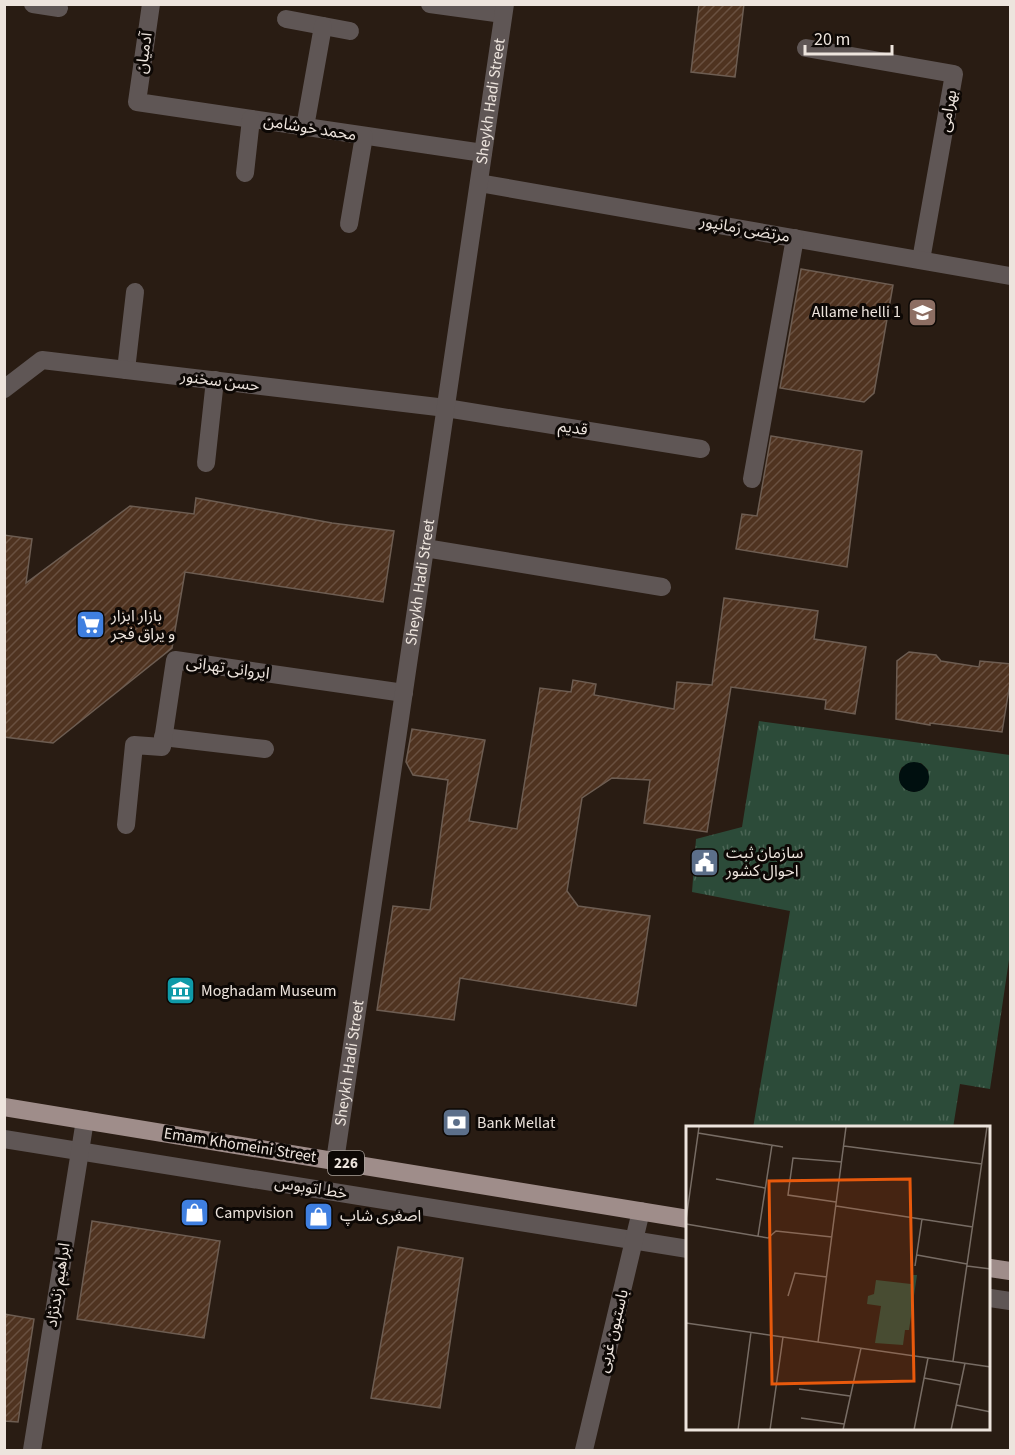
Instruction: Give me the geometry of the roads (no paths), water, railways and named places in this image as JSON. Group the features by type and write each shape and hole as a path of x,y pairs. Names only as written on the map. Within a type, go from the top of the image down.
{"main road":[{"name":"Emam Khomeini Street","path":"4,1107 686,1219"},
{"path":"991,1268 1011,1271"}],"street":[{"path":"33,4 59,9"},
{"name":"آدمیان","path":"137,102 151,4"},
{"path":"430,4 504,9"},
{"name":"Sheykh Hadi Street","path":"336,1161 504,9"},
{"path":"286,19 350,31"},
{"path":"305,127 323,26"},
{"name":"بهرامی","path":"806,48 954,74 921,260"},
{"name":"محمد خوشامن","path":"137,102 483,153"},
{"path":"244,173 251,119"},
{"path":"350,224 364,136"},
{"name":"مرتضی زمانپور","path":"479,183 1011,276"},
{"path":"752,479 795,238"},
{"path":"126,370 135,292"},
{"name":"حسن سخنور","path":"4,389 42,360 446,408"},
{"path":"206,463 215,380"},
{"name":"قدیم","path":"446,408 701,449"},
{"path":"425,548 662,587"},
{"name":"ایروانی تهرانی","path":"163,737 175,660 404,693"},
{"path":"126,825 134,745 162,747 163,737 265,749"},
{"name":"ابراهیم زندنژاد","path":"32,1450 85,1120"},
{"name":"خط اتوبوس","path":"4,1138 686,1249"},
{"name":"باستیون غربی","path":"584,1450 641,1211"},
{"path":"991,1298 1011,1301"}],"place":[{"name":"Allame helli 1","path":"922,312"},
{"name":"بازار ابزار و یراق فجر","path":"90,625"},
{"name":"سازمان ثبت احوال کشور","path":"705,862"},
{"name":"Moghadam Museum","path":"180,991"},
{"name":"Bank Mellat","path":"456,1123"},
{"name":"Campvision","path":"194,1213"},
{"name":"اصغری شاپ","path":"319,1216"}]}
